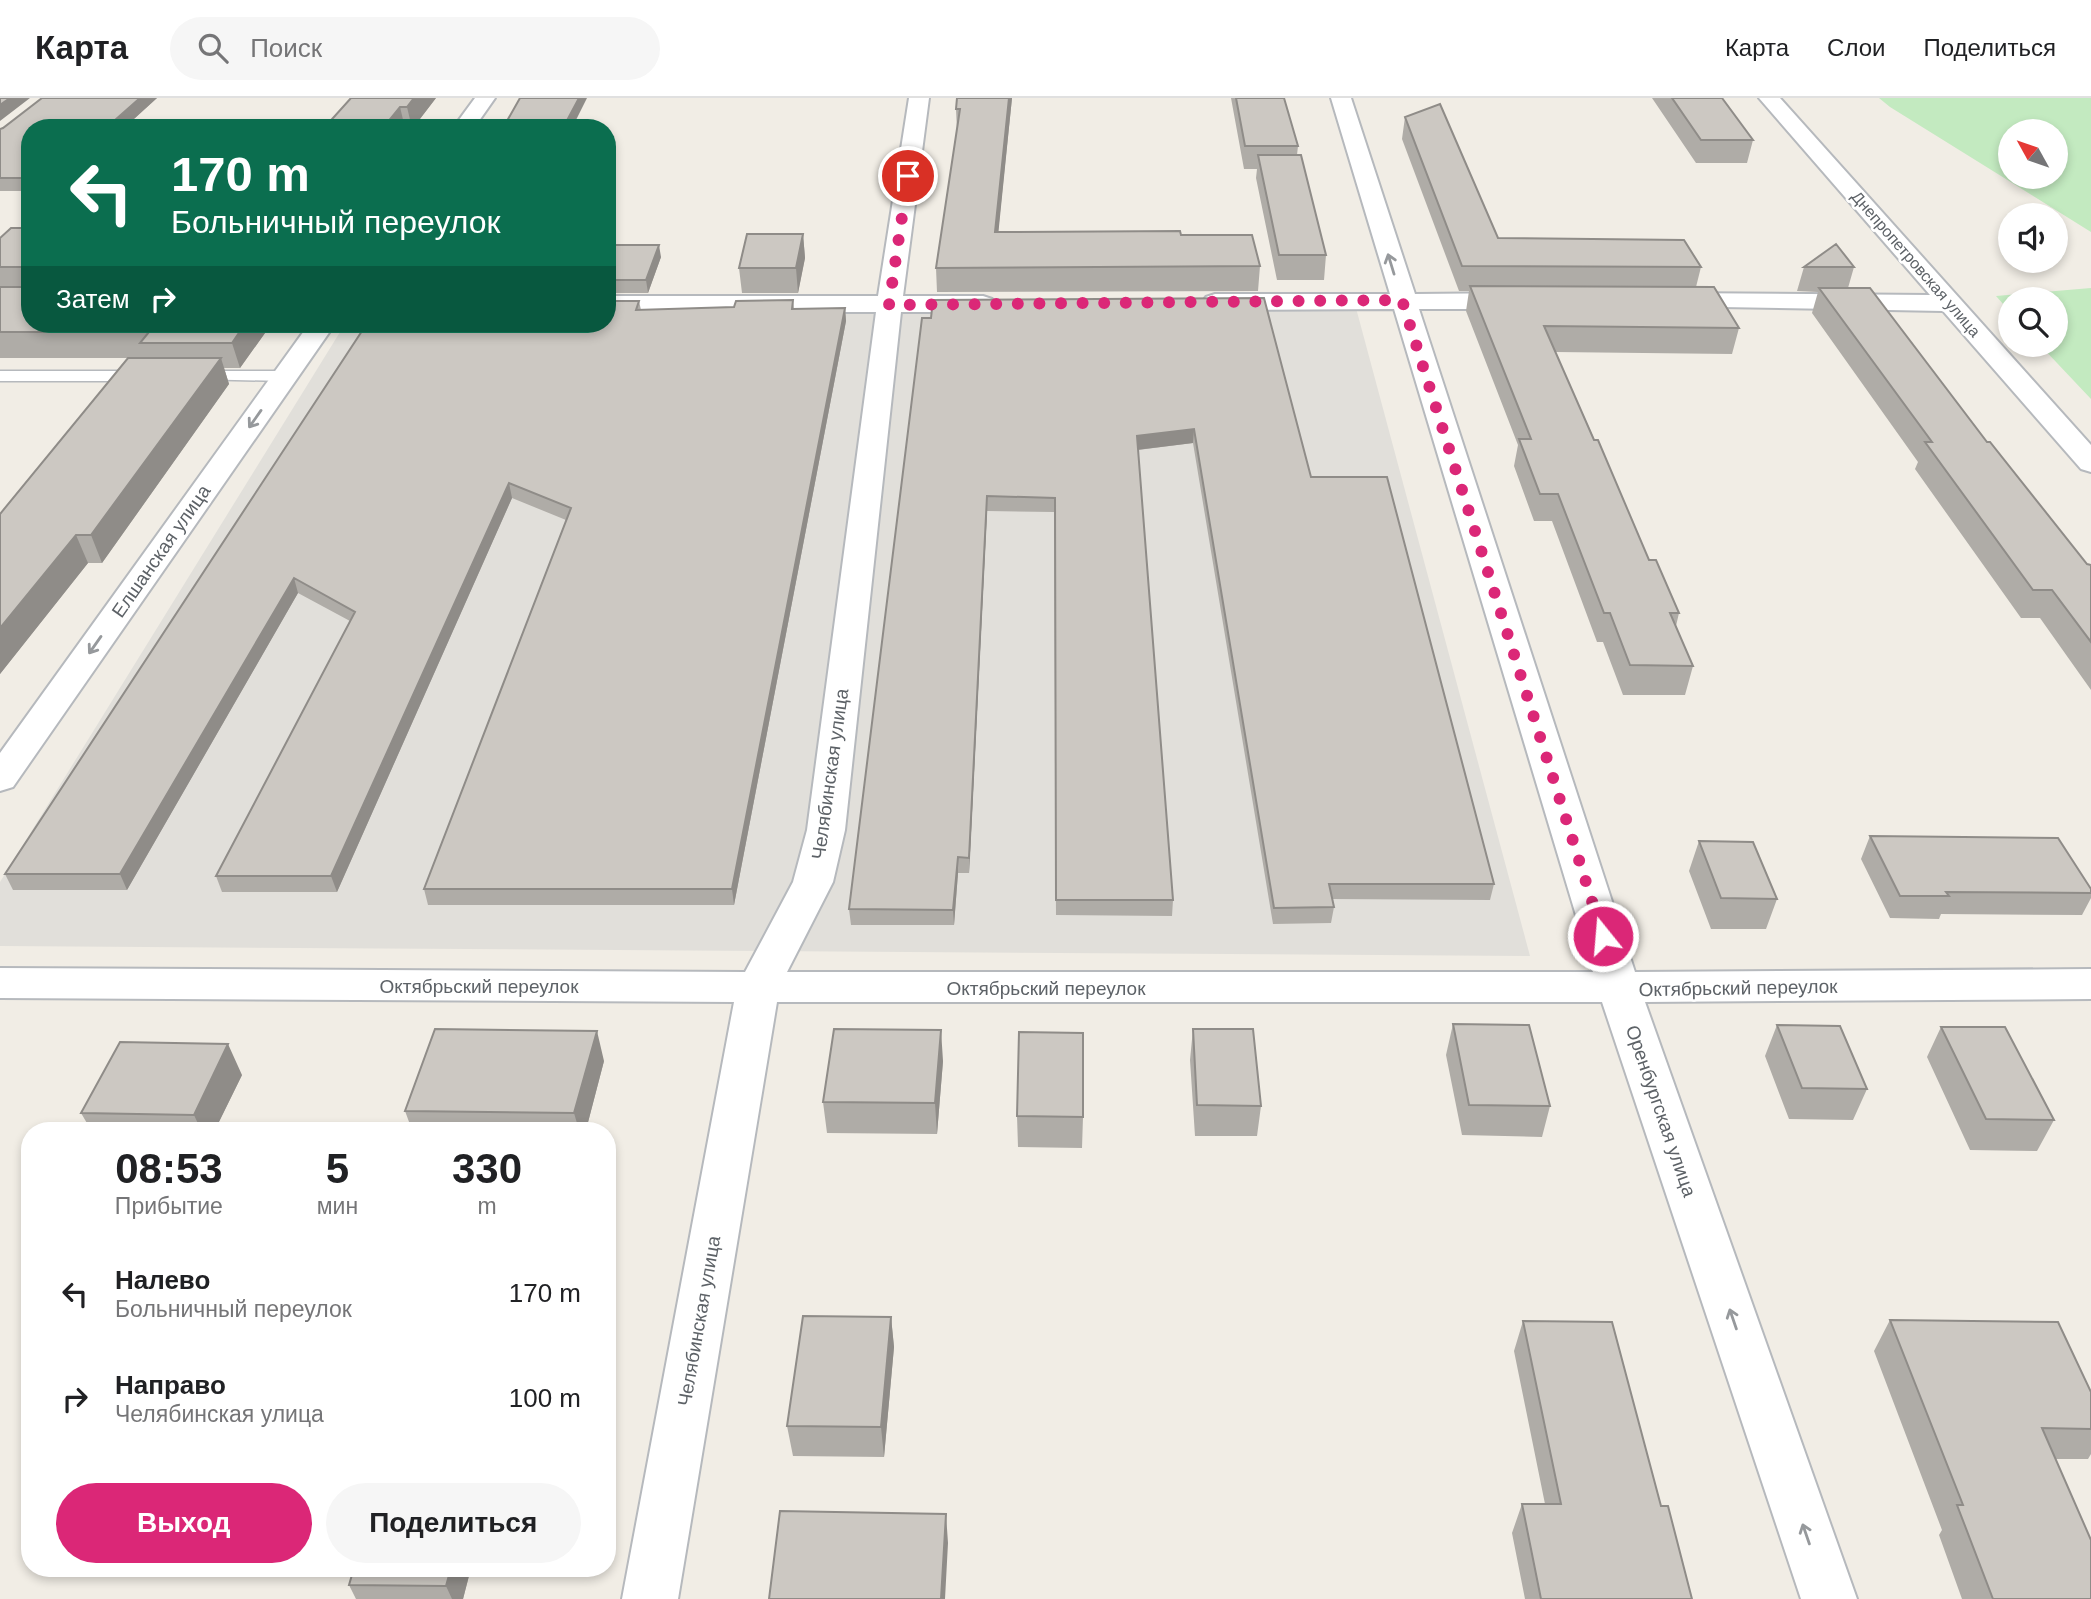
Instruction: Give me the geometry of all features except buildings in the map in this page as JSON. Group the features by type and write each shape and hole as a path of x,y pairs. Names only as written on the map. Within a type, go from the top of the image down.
{"street":[{"path":"470,119 485,98"},
{"name":"Челябинская улица","path":"650,1599 758,988 813,882 826,830 889,305 919,98"},
{"name":"Оренбургская улица","path":"1341,98 1619,989 1829,1599"},
{"name":"Днепропетровская улица","path":"1769,98 2091,463"},
{"path":"1194,302 1539,301"},
{"path":"1649,301 1950,303"},
{"path":"616,304 1014,304"},
{"name":"Елшанская улица","path":"0,779 316,333"},
{"name":"Октябрьский переулок","path":"0,982 758,988 1619,989 2091,984"}],"lane":[{"path":"0,376 285,376"},
{"path":"107,397 125,376"}],"shaded area":[{"path":"1356,308 1530,956 0,946 0,882 339,333 616,333 616,313"}],"green space":[{"path":"1879,98 2091,98 2091,232 2068,218 2068,203 2044,203 2022,189 2068,189 2068,119 1998,119 1998,174"},
{"path":"2091,288 2091,399 2051,357 2068,357 2068,290"}],"route":[{"path":"908,176 889,305 1402,300 1603,936"}]}
